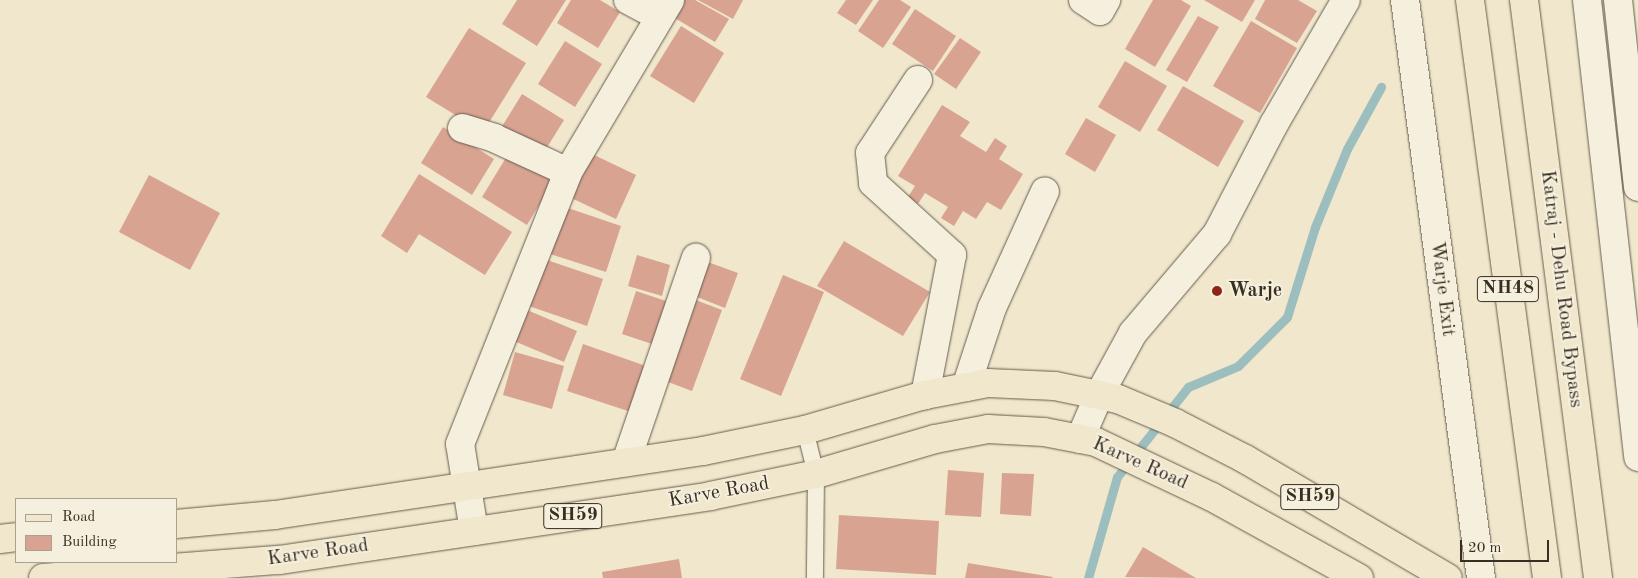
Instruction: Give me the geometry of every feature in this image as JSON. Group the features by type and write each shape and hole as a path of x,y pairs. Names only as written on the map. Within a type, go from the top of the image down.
{"main road":[{"name":"NH48","path":"1470,0 1547,578"},
{"name":"Katraj - Dehu Road Bypass","path":"1524,0 1598,578"},
{"name":"SH59","path":"178,524 276,515 626,462 806,430 925,395 988,383 1055,386 1108,397 1176,423 1245,459 1445,576"},
{"name":"Karve Road","path":"43,578 279,560 710,496 816,474 935,439 988,429 1044,432 1088,441 1146,463 1359,578"},
{"path":"0,539 15,537"}],"street":[{"path":"474,531 460,444 568,172 665,8 628,0"},
{"path":"1083,0 1100,10 1106,0"},
{"path":"1088,441 1108,397 1133,333 1217,234 1274,124 1346,0"},
{"name":"Warje Exit","path":"1405,0 1481,578"},
{"path":"1587,0 1638,456"},
{"path":"1618,0 1638,187"},
{"path":"918,80 870,153 873,183 952,255 925,395"},
{"path":"462,128 494,138 568,172"},
{"path":"966,387 992,308 1045,190"},
{"path":"626,462 696,258"}],"lane":[{"path":"806,430 816,474 815,578"}],"building":[{"path":"517,0 566,0 537,46 502,24"},
{"path":"571,0 600,0 620,12 598,48 557,23"},
{"path":"682,0 695,0 729,19 715,42 673,17"},
{"path":"698,0 743,0 733,19"},
{"path":"846,0 873,0 856,25 837,13"},
{"path":"879,0 900,0 911,7 883,48 858,31"},
{"path":"1153,0 1181,0 1191,6 1155,67 1125,49"},
{"path":"1204,0 1255,0 1242,22"},
{"path":"1265,0 1298,0 1317,11 1297,43 1255,19"},
{"path":"915,9 956,36 933,71 892,44"},
{"path":"1198,16 1219,27 1187,82 1166,70"},
{"path":"1251,21 1297,48 1260,113 1213,86"},
{"path":"681,26 724,53 694,103 650,76"},
{"path":"469,28 526,63 483,132 426,97"},
{"path":"960,38 981,52 956,89 934,74"},
{"path":"565,41 602,64 575,107 538,84"},
{"path":"1125,61 1167,86 1140,132 1098,107"},
{"path":"1183,86 1244,121 1218,167 1157,130"},
{"path":"522,94 564,120 543,154 501,128"},
{"path":"942,105 970,122 960,136 986,152 995,138 1007,146 999,159 1023,174 1001,210 987,202 976,219 963,211 954,226 941,218 948,207 925,193 918,204 908,197 915,186 898,176"},
{"path":"1086,118 1116,135 1095,172 1065,154"},
{"path":"443,127 494,159 472,195 421,163"},
{"path":"510,151 555,179 527,225 482,197"},
{"path":"588,152 636,175 616,219 567,196"},
{"path":"419,174 512,232 485,275 419,234 407,253 381,236"},
{"path":"149,175 220,213 190,270 119,232"},
{"path":"559,205 621,226 606,272 544,252"},
{"path":"844,241 930,292 903,336 817,286"},
{"path":"637,255 670,265 662,296 628,286"},
{"path":"541,258 603,279 587,326 526,305"},
{"path":"705,261 738,273 725,308 692,295"},
{"path":"783,275 824,292 781,396 740,379"},
{"path":"636,291 669,302 655,345 622,334"},
{"path":"693,299 722,310 692,391 663,380"},
{"path":"527,310 577,331 564,362 514,341"},
{"path":"583,344 646,366 631,412 567,391"},
{"path":"515,352 564,366 552,409 503,395"},
{"path":"948,470 984,473 981,517 945,515"},
{"path":"1002,473 1034,474 1031,516 1000,514"},
{"path":"839,515 939,521 936,575 836,569"},
{"path":"1143,547 1196,578 1125,577"},
{"path":"679,559 682,578 603,578 602,572"},
{"path":"968,563 1053,577 965,578"}],"waterway":[{"path":"1088,578 1117,477 1188,387 1238,366 1287,317 1315,227 1347,149 1381,87"}],"place":[{"name":"Warje","path":"1217,291"}]}
